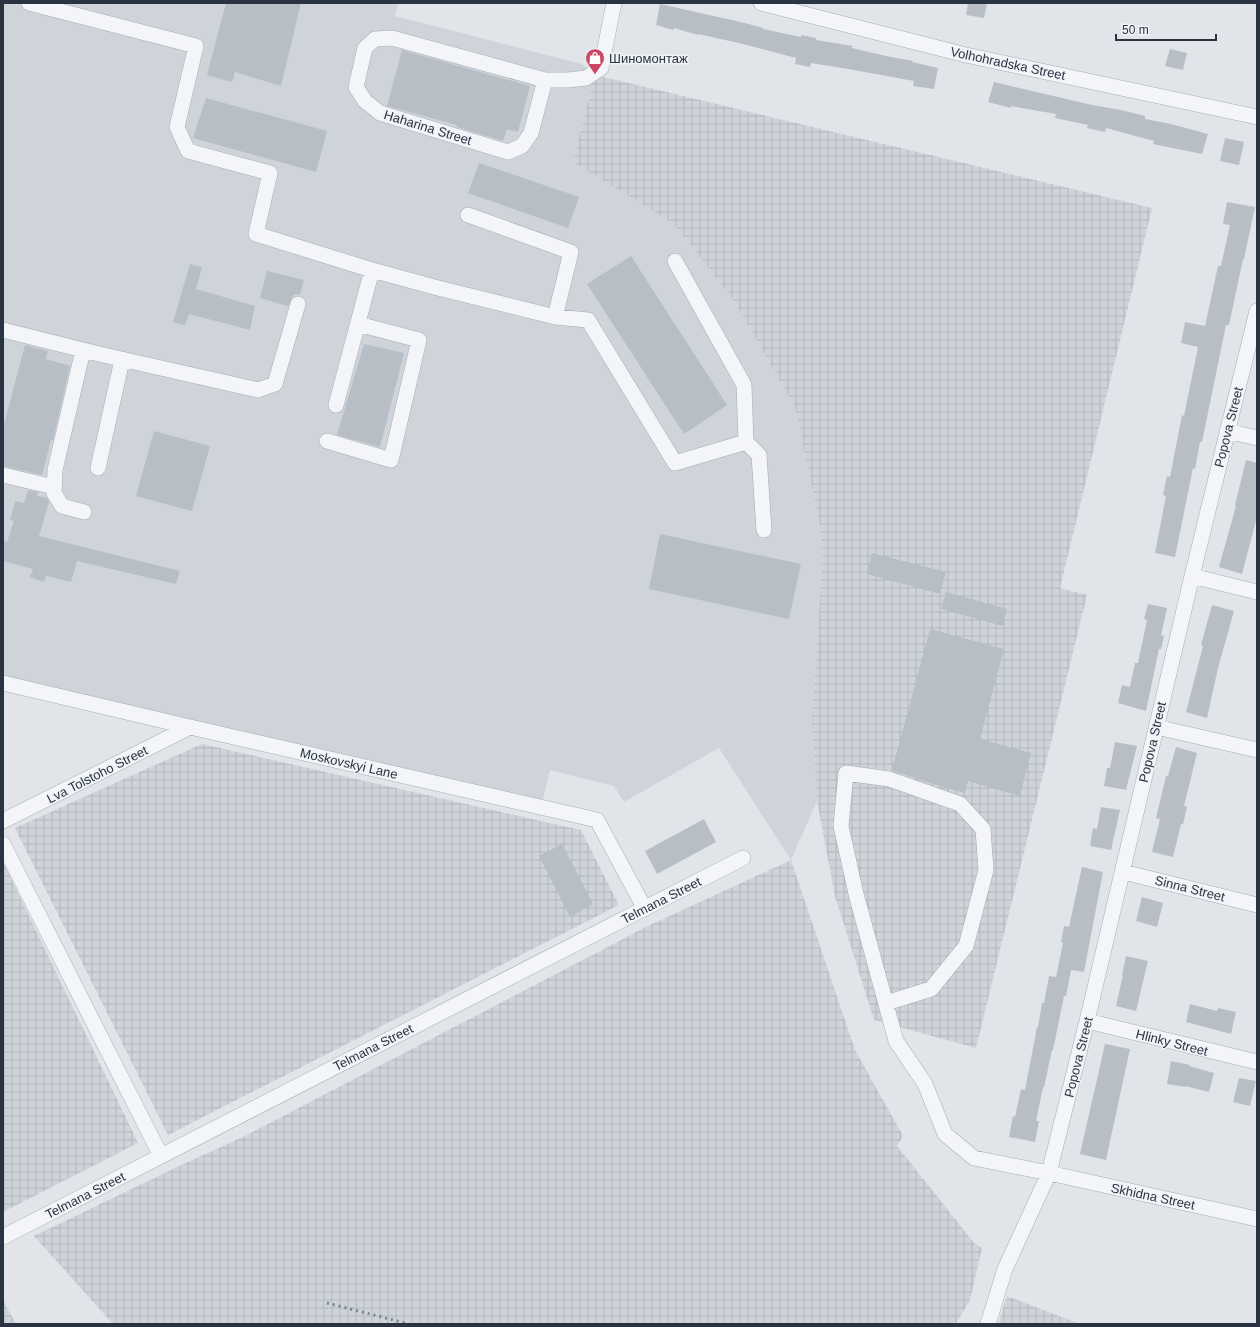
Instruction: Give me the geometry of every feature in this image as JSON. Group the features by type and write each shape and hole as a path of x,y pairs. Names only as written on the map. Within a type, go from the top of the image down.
{"street":[{"path":"29,3 196,46 177,127 188,151 270,173 256,234 372,270 438,288 555,317 588,320 674,463 746,442"},
{"name":"Haharina Street","path":"545,80 531,133 522,146 508,152 380,113 365,101 356,87 365,48 375,39 392,38 545,80 586,78 601,68 614,3"},
{"name":"Volhohradska Street","path":"761,3 966,55 1257,117"},
{"path":"468,215 571,252 555,317"},
{"path":"675,261 744,384 746,442 759,455 764,530"},
{"path":"336,405 372,270"},
{"path":"3,330 122,360 258,390 275,384 298,304"},
{"name":"Popova Street","path":"988,1324 1005,1269 1049,1173 1123,872 1192,576 1257,311"},
{"path":"327,441 391,460 419,340 358,324"},
{"path":"82,350 55,470 54,492 62,506 84,512"},
{"path":"98,468 122,360"},
{"path":"1227,431 1257,438"},
{"path":"3,475 54,486"},
{"path":"1192,576 1257,592"},
{"name":"Moskovskyi Lane","path":"3,683 597,820 644,908"},
{"name":"Lva Tolstoho Street","path":"3,821 190,727"},
{"path":"1156,727 1257,750"},
{"name":"Skhidna Street","path":"886,1003 932,989 966,946 986,870 982,829 960,804 889,779 846,773 841,826 856,894 896,1041 925,1084 945,1134 974,1158 1257,1219"},
{"path":"3,844 162,1156"},
{"name":"Telmana Street","path":"3,1237 743,858"},
{"name":"Sinna Street","path":"1123,872 1257,905"},
{"name":"Hlinky Street","path":"1087,1021 1257,1062"}],"shaded area":[{"path":"3,3 398,3 395,16 582,64 595,75 573,162 674,224 734,301 795,407 820,525 823,555 812,719 817,801 791,860 719,748 624,802 614,786 550,770 542,803 3,676"},
{"path":"595,75 1152,208 1060,588 1087,595 976,1048 874,1020 835,896 817,801 812,719 823,555 820,525 795,407 734,301 674,224 573,162"},
{"path":"202,744 581,830 619,905 168,1135 15,828"},
{"path":"791,860 855,1050 903,1136 897,1146 975,1244 982,1248 970,1300 956,1324 113,1324 34,1236 245,1136 648,926"},
{"path":"3,862 138,1143 3,1212"},
{"path":"1007,1296 1080,1324 998,1324"},
{"path":"3,1300 16,1324 3,1324"}],"building":[{"path":"226,3 301,3 281,86 235,72 232,82 207,75"},
{"path":"968,3 987,3 984,18 966,15"},
{"path":"660,4 745,23 763,29 853,46 852,48 938,68 934,89 913,86 914,81 848,69 811,63 810,67 795,64 796,58 739,43 698,35 674,28 673,30 656,25"},
{"path":"1170,49 1187,53 1183,70 1165,66"},
{"path":"402,50 530,86 518,132 507,129 503,141 457,127 457,125 387,106"},
{"path":"994,82 1092,105 1121,110 1145,116 1145,119 1208,134 1202,154 1153,144 1154,141 1106,128 1105,132 1087,128 1088,125 1055,118 1056,114 1011,106 1011,108 988,102"},
{"path":"206,98 327,131 316,172 193,138"},
{"path":"1225,138 1244,142 1239,165 1220,161"},
{"path":"479,163 579,197 568,228 468,193"},
{"path":"1227,202 1255,207 1229,325 1226,325 1202,442 1200,442 1195,469 1193,468 1175,557 1155,553 1166,496 1163,495 1167,476 1170,477 1182,415 1184,416 1198,347 1181,343 1185,322 1205,326 1218,266 1221,266 1230,225 1223,224"},
{"path":"631,256 727,405 684,434 587,284"},
{"path":"190,264 202,267 196,289 255,306 250,330 189,314 185,325 173,322"},
{"path":"267,271 304,280 300,295 294,294 288,306 260,298"},
{"path":"364,344 404,353 380,447 337,435"},
{"path":"25,345 48,351 46,359 70,366 53,440 51,440 42,475 3,466 3,428"},
{"path":"154,431 210,446 192,511 136,496"},
{"path":"1246,460 1257,463 1257,517 1242,574 1219,567 1236,506"},
{"path":"28,490 38,492 37,496 47,498 49,502 39,536 180,571 176,584 77,561 71,582 46,576 44,582 30,577 33,569 3,561 3,541 7,542 14,521 10,520 15,501 24,503"},
{"path":"660,534 801,564 789,619 649,589"},
{"path":"872,553 946,572 940,594 867,574"},
{"path":"946,592 1007,609 1003,626 941,609"},
{"path":"1148,604 1167,608 1161,635 1164,636 1161,649 1159,649 1146,711 1118,703 1122,685 1130,687 1135,663 1138,663 1147,620 1144,619"},
{"path":"1212,605 1234,611 1218,668 1207,718 1186,712 1203,646 1201,645"},
{"path":"930,629 1004,649 980,739 1031,753 1020,796 968,781 965,793 929,783 892,770"},
{"path":"1115,742 1137,746 1126,790 1104,786 1107,768 1110,768"},
{"path":"1176,747 1197,753 1184,806 1187,807 1173,857 1152,852 1160,819 1156,818 1166,776 1168,776"},
{"path":"1101,807 1120,810 1111,850 1090,846 1093,828 1097,829"},
{"path":"704,819 716,842 657,874 645,851"},
{"path":"562,844 593,904 570,917 539,856"},
{"path":"1082,867 1103,872 1084,972 1071,970 1043,1087 1036,1121 1039,1121 1035,1142 1009,1137 1013,1116 1015,1117 1021,1089 1025,1090 1042,1003 1044,1003 1049,976 1056,977 1063,943 1061,942 1064,926 1069,927"},
{"path":"1142,897 1163,903 1157,927 1136,921"},
{"path":"1126,956 1148,961 1136,1011 1116,1006"},
{"path":"1190,1004 1217,1011 1218,1008 1236,1012 1231,1034 1186,1022"},
{"path":"1105,1044 1130,1049 1106,1160 1080,1154"},
{"path":"1171,1061 1190,1065 1189,1066 1214,1073 1209,1092 1185,1086 1167,1084"},
{"path":"1239,1078 1256,1081 1250,1106 1233,1102"}],"railway":[{"path":"327,1303 409,1324"}],"place":[{"name":"Шиномонтаж","path":"595,75"}]}
